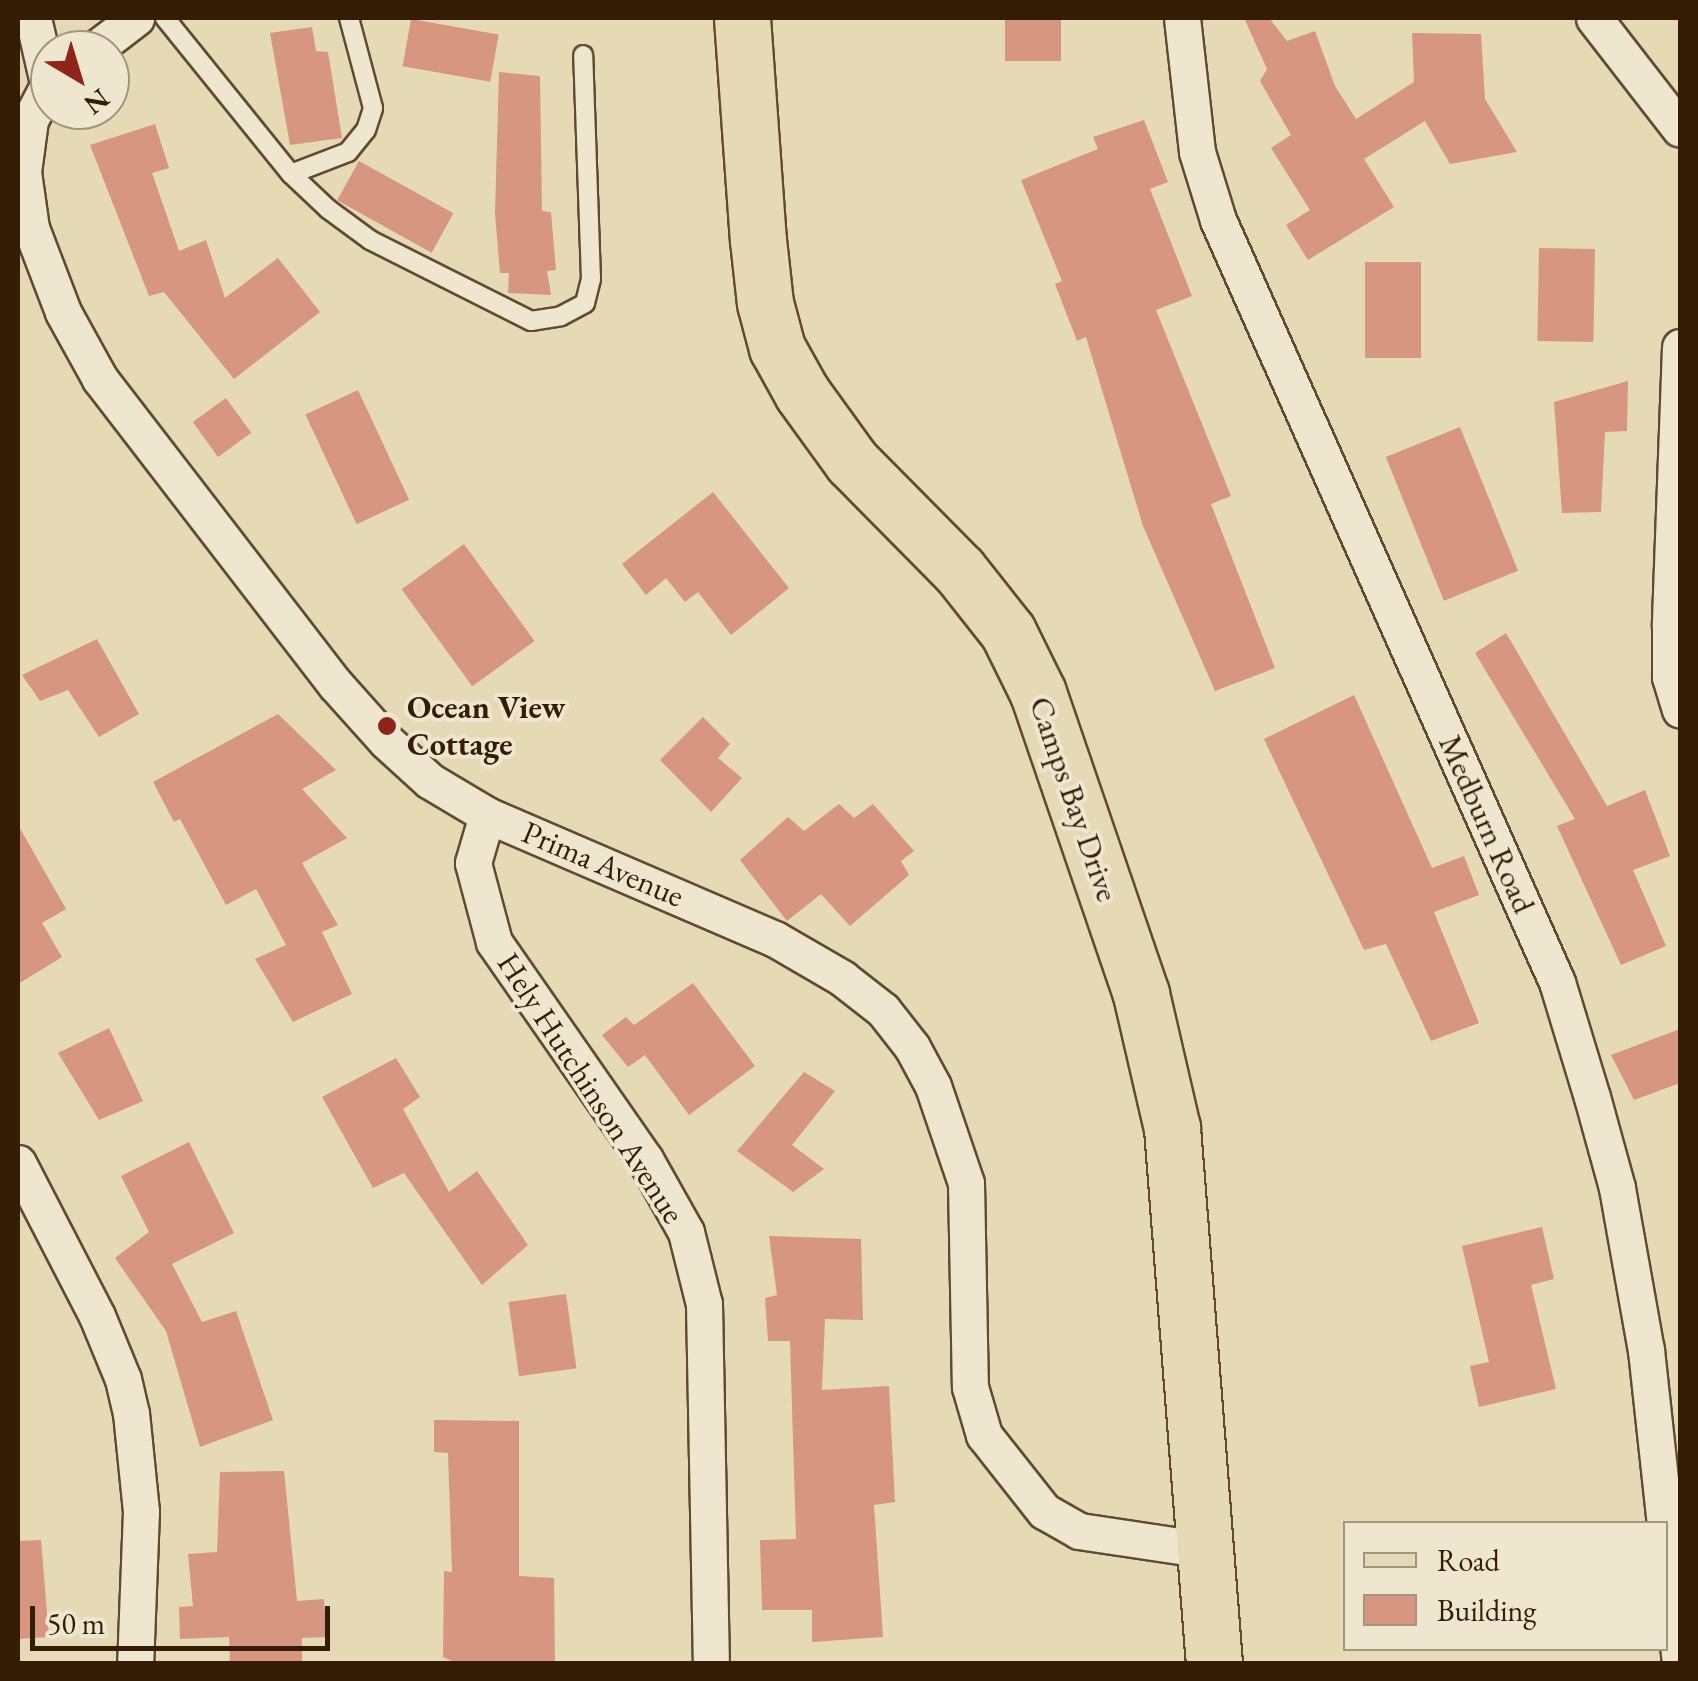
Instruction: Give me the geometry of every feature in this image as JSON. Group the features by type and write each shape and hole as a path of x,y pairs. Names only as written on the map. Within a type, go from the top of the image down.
{"main road":[{"name":"Camps Bay Drive","path":"742,18 758,240 765,302 777,348 802,394 852,462 958,570 1008,632 1038,693 1142,994 1172,1128 1214,1664"}],"street":[{"name":"Medburn Road","path":"1182,18 1194,133 1218,220 1556,982 1616,1188 1646,1350 1665,1521"},
{"path":"1594,18 1680,130"},
{"name":"Prima Avenue","path":"30,120 23,172 30,228 46,275 84,354 335,684 386,741 430,781 487,816 775,939 842,978 883,1010 912,1047 933,1086 952,1131 966,1183 970,1387 984,1435 1044,1511 1079,1531 1206,1550"},
{"path":"1680,347 1670,626 1670,677 1680,709"},
{"name":"Hely Hutchinson Avenue","path":"487,816 474,863 494,942 652,1170 686,1232 704,1304 710,1664"},
{"path":"18,1163 97,1316 132,1413 141,1511 135,1664"},
{"name":"Medburn Road","path":"1668,1553 1680,1664"}],"lane":[{"path":"165,18 291,174 370,240 531,321 561,316 585,302 591,279 583,55"},
{"path":"291,174 348,152 366,130 373,108 349,18"}],"building":[{"path":"1005,18 1061,18 1061,61 1005,61"},
{"path":"1244,18 1269,18 1287,41 1315,31 1335,86 1356,119 1414,82 1412,33 1481,34 1485,99 1517,152 1450,164 1425,121 1364,159 1394,207 1308,260 1286,225 1310,210 1271,148 1291,135 1260,81 1267,69"},
{"path":"411,19 499,34 490,82 403,66"},
{"path":"312,27 316,51 328,52 342,138 290,145 270,33"},
{"path":"499,72 540,76 542,211 551,212 556,270 547,271 551,295 508,293 509,273 500,273 495,213"},
{"path":"1144,120 1168,182 1150,189 1192,296 1156,310 1231,496 1211,504 1275,668 1215,691 1143,526 1086,337 1077,341 1055,284 1062,281 1021,180 1098,149 1093,137"},
{"path":"155,124 169,168 152,173 179,251 206,240 225,298 278,258 320,312 234,379 164,292 149,296 90,145"},
{"path":"359,161 453,213 432,253 337,200"},
{"path":"1539,248 1595,249 1593,342 1537,341"},
{"path":"1365,262 1421,262 1421,358 1365,358"},
{"path":"1628,381 1627,431 1605,432 1601,512 1562,513 1554,402"},
{"path":"358,390 409,500 357,524 305,415"},
{"path":"226,398 251,433 218,457 193,422"},
{"path":"1460,427 1518,571 1444,601 1386,457"},
{"path":"713,492 789,588 731,635 698,592 685,602 666,578 646,595 622,564"},
{"path":"464,544 535,641 472,686 402,589"},
{"path":"1506,633 1607,806 1645,790 1670,856 1633,870 1666,946 1621,965 1557,826 1575,819 1475,653"},
{"path":"97,639 139,714 99,737 68,690 40,701 22,675"},
{"path":"1354,695 1432,868 1464,856 1479,895 1434,912 1479,1023 1431,1041 1386,944 1364,950 1264,739"},
{"path":"278,714 336,770 302,789 347,838 302,863 338,925 322,932 352,994 293,1022 255,959 286,945 256,889 226,905 180,819 174,822 153,782"},
{"path":"703,717 730,744 718,758 742,778 711,812 660,760"},
{"path":"839,804 854,818 873,804 914,851 901,861 909,875 850,926 821,894 787,921 740,860 788,817 804,831"},
{"path":"18,825 66,909 42,923 62,957 18,984"},
{"path":"693,983 755,1066 689,1115 645,1055 628,1067 602,1035 626,1017 634,1025"},
{"path":"109,1028 143,1101 99,1120 58,1053"},
{"path":"1680,1029 1680,1083 1634,1100 1611,1055"},
{"path":"396,1058 420,1097 403,1109 449,1192 477,1171 528,1245 482,1285 404,1173 373,1188 322,1097"},
{"path":"804,1072 835,1091 792,1145 824,1169 793,1192 737,1151"},
{"path":"189,1142 234,1233 172,1264 202,1322 236,1311 273,1420 200,1447 166,1331 115,1258 149,1232 121,1176"},
{"path":"1542,1227 1554,1279 1531,1285 1556,1389 1479,1407 1470,1366 1489,1362 1462,1246"},
{"path":"769,1236 861,1239 863,1320 825,1319 822,1390 889,1386 895,1502 874,1505 883,1637 812,1642 812,1610 762,1610 760,1540 796,1539 790,1341 768,1341 765,1298 777,1295"},
{"path":"566,1294 576,1368 519,1376 509,1302"},
{"path":"434,1420 519,1421 519,1576 554,1578 555,1664 459,1664 443,1657 444,1571 452,1572 448,1453 434,1452"},
{"path":"284,1471 297,1601 324,1599 327,1637 302,1638 302,1664 230,1664 229,1637 180,1639 179,1607 193,1606 188,1554 217,1552 220,1472"},
{"path":"41,1540 49,1637 18,1639 18,1541"}],"place":[{"name":"Ocean View Cottage","path":"387,726"}]}
